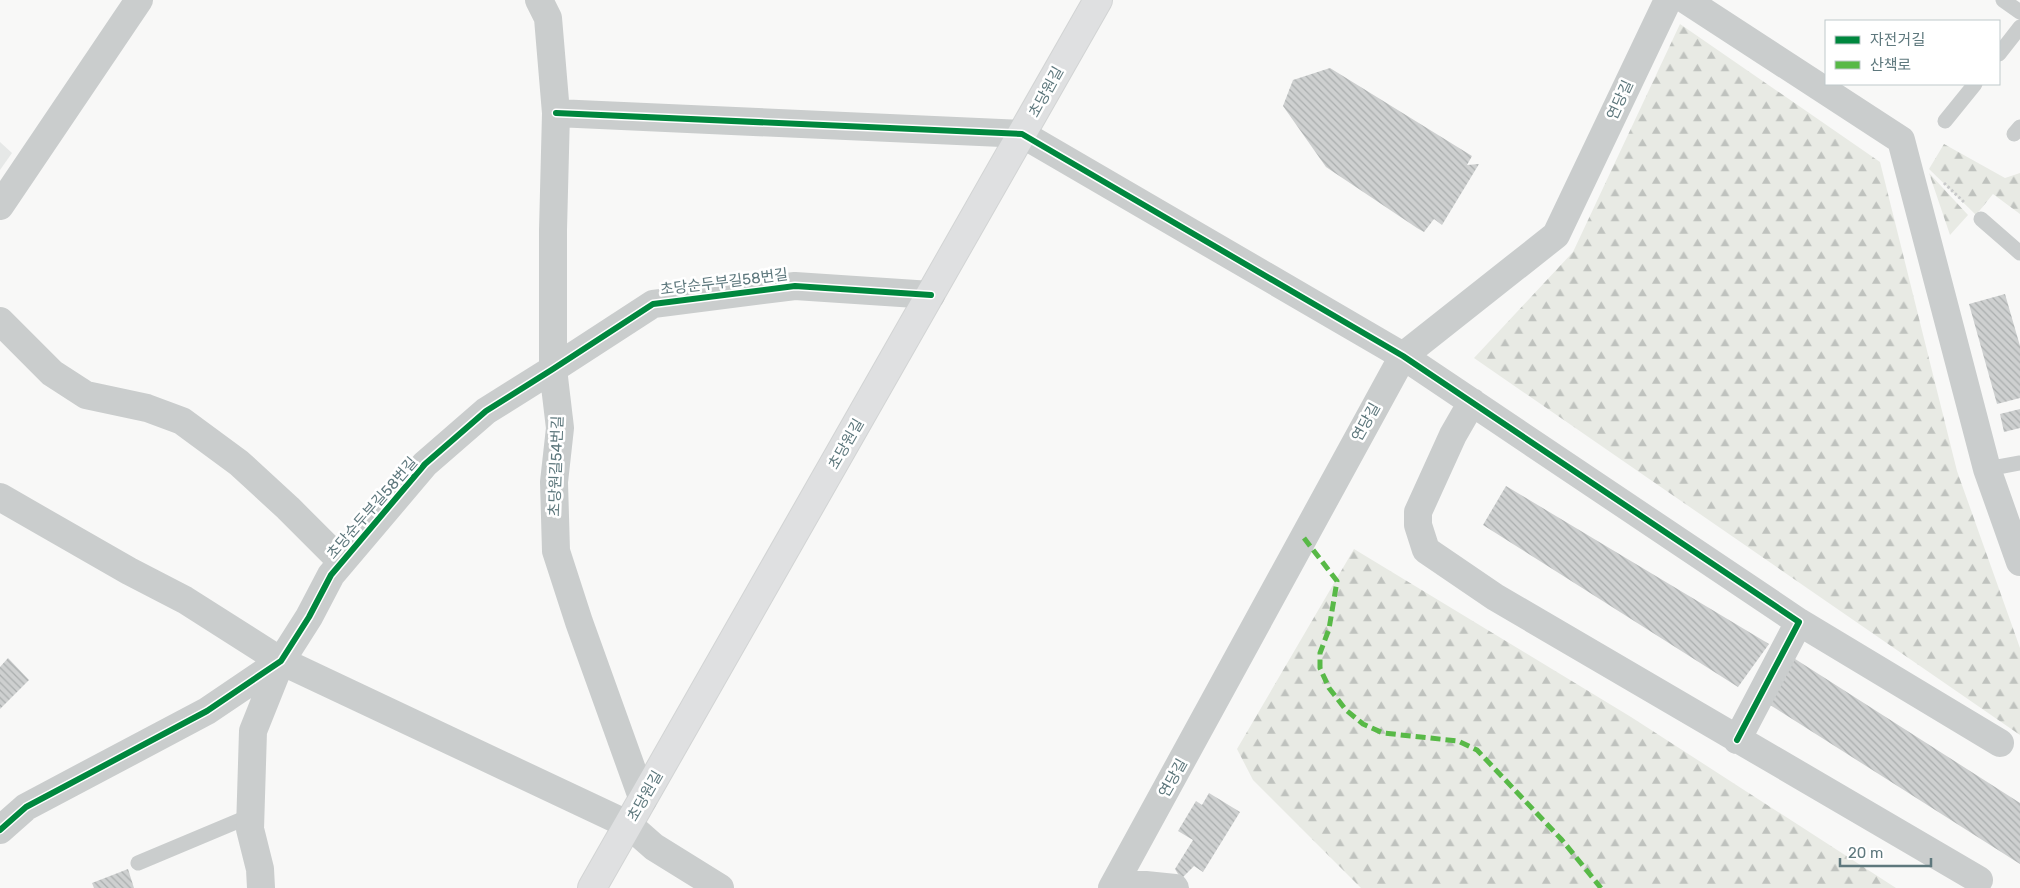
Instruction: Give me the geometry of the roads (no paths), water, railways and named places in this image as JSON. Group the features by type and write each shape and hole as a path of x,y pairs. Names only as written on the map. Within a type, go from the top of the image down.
{"street":[{"path":"0,206 139,0"},
{"name":"초당원길54번길","path":"539,0 548,18 556,113 553,230 554,369 560,428 554,482 556,551 579,622 643,800"},
{"name":"초당원길","path":"592,888 1098,0"},
{"name":"연당길","path":"1114,885 1403,356 1556,235 1668,0"},
{"path":"1686,0 1901,140 1988,469 2020,562"},
{"path":"556,113 1022,134 1403,356 1799,622 2000,743"},
{"name":"초당순두부길58번길","path":"0,830 26,807 206,711 281,660 309,617 331,575 425,464 486,411 653,304 795,286 931,295"},
{"path":"0,321 52,372 86,395 147,408 182,421 239,463 288,508 342,562"},
{"path":"1472,402 1453,435 1418,512 1418,525 1426,550 1496,597 1737,740 1979,880"},
{"path":"0,497 129,571 185,600 281,660 629,825 654,847 720,888"},
{"path":"1737,740 1799,622"},
{"path":"260,888 260,869 250,829 253,732 281,660"},
{"path":"1114,885 1175,888"}],"lane":[{"path":"2003,0 2020,12"},
{"path":"2000,53 2020,28"},
{"path":"1944,122 1974,85"},
{"path":"1981,219 2020,252"},
{"path":"1988,469 2020,463"},
{"path":"138,863 250,816"}]}
